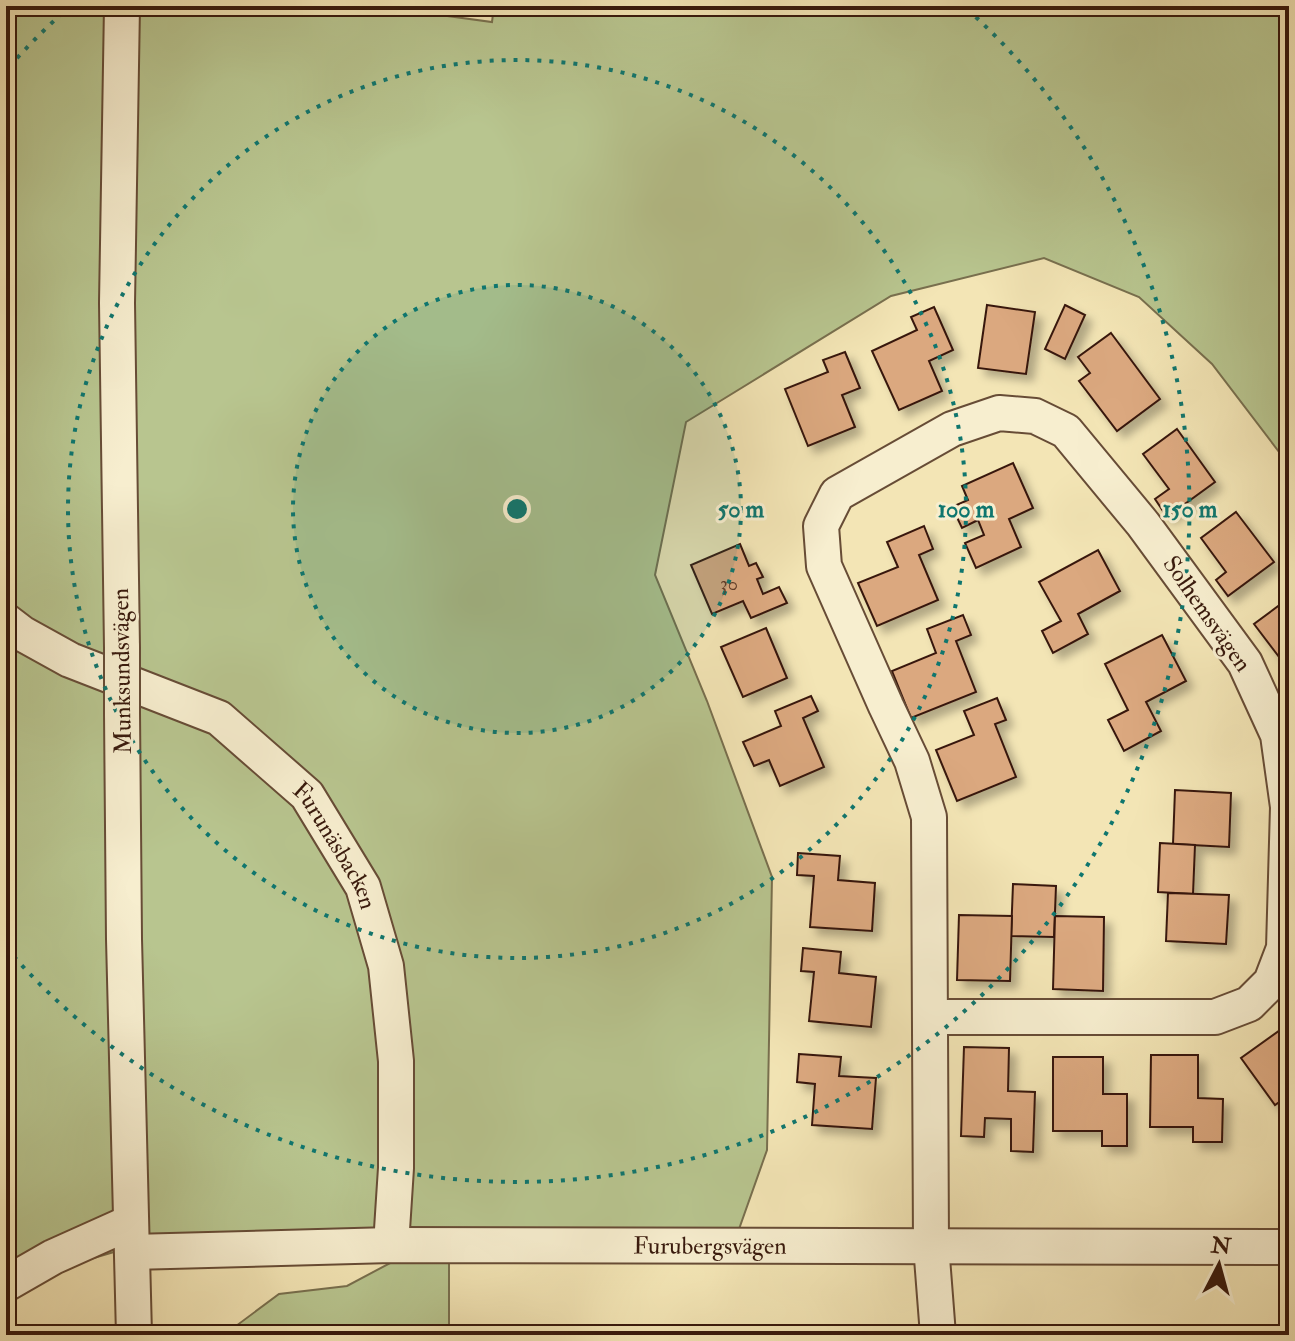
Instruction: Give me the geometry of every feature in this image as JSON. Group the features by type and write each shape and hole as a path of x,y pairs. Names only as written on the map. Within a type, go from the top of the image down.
{"street":[{"name":"Munksundsvägen","path":"122,6 117,303 124,939 134,1335"},
{"name":"Solhemsvägen","path":"930,1017 1215,1017 1249,1004 1271,982 1284,948 1288,807 1278,735 1245,663 1143,524 1066,431 1035,416 999,413 952,429 837,494 821,526 824,566 912,761 929,817 931,1245 938,1335"},
{"name":"Furunäsbacken","path":"6,621 70,660 219,718 307,795 363,887 386,966 396,1061 396,1168 391,1245"},
{"name":"Furubergsvägen","path":"132,1237 391,1245 1289,1247"},
{"path":"6,1284 53,1257 132,1237"}],"green space":[{"path":"6,6 374,6 492,22 494,6 1289,6 1289,465 1212,364 1139,297 1044,258 891,296 686,422 655,575 707,701 772,877 767,1150 733,1246 151,1241 6,1286"},
{"path":"449,1260 449,1335 219,1335 279,1294 347,1286 392,1262"}],"building":[{"path":"987,305 1035,312 1026,374 978,368"},
{"path":"1065,305 1085,315 1065,359 1045,349"},
{"path":"934,307 953,350 929,361 942,391 899,410 872,351 917,330 911,317"},
{"path":"1111,333 1160,399 1117,431 1079,381 1090,373 1078,357"},
{"path":"845,352 860,388 842,395 855,427 808,446 785,389 828,372 823,360"},
{"path":"1177,429 1215,482 1167,517 1155,499 1169,489 1143,454"},
{"path":"1013,463 1033,508 1009,519 1021,547 976,568 965,543 984,535 978,520 962,528 952,507 968,500 962,486"},
{"path":"1236,512 1274,562 1228,596 1216,580 1226,572 1201,538"},
{"path":"924,526 933,549 919,555 938,600 877,626 858,583 898,567 887,542"},
{"path":"740,544 749,566 756,563 763,577 757,579 763,594 779,587 787,603 751,618 743,601 712,614 691,565"},
{"path":"1098,550 1120,591 1078,614 1088,634 1053,653 1042,631 1061,621 1039,582"},
{"path":"1289,598 1289,670 1254,624"},
{"path":"963,615 971,635 956,641 976,692 911,718 892,671 936,653 927,629"},
{"path":"766,628 787,678 743,697 721,647"},
{"path":"1162,635 1186,681 1146,702 1161,731 1124,751 1108,720 1128,710 1105,664"},
{"path":"811,696 818,711 803,718 824,767 780,786 769,760 754,766 743,742 781,726 775,711"},
{"path":"997,698 1006,720 995,724 1016,777 957,801 936,750 974,735 964,711"},
{"path":"1175,790 1231,793 1229,847 1173,844"},
{"path":"1160,843 1195,845 1193,894 1158,892"},
{"path":"798,853 840,856 838,880 875,883 872,931 810,927 814,876 797,875"},
{"path":"1013,884 1056,886 1054,937 1011,936"},
{"path":"1168,893 1229,895 1226,944 1166,941"},
{"path":"959,915 1012,916 1010,981 957,980"},
{"path":"1055,916 1104,917 1103,991 1053,989"},
{"path":"803,948 841,952 839,973 876,977 871,1027 809,1021 814,972 801,971"},
{"path":"1283,1028 1289,1037 1289,1095 1275,1105 1241,1058"},
{"path":"964,1047 1009,1048 1008,1091 1035,1092 1033,1152 1011,1151 1011,1119 985,1118 984,1137 961,1136"},
{"path":"799,1054 841,1057 839,1076 876,1078 872,1129 812,1125 815,1084 797,1082"},
{"path":"1151,1055 1198,1055 1198,1098 1223,1099 1222,1142 1193,1142 1193,1127 1150,1127"},
{"path":"1053,1057 1103,1057 1103,1094 1127,1094 1127,1146 1102,1146 1102,1131 1053,1131"}]}
